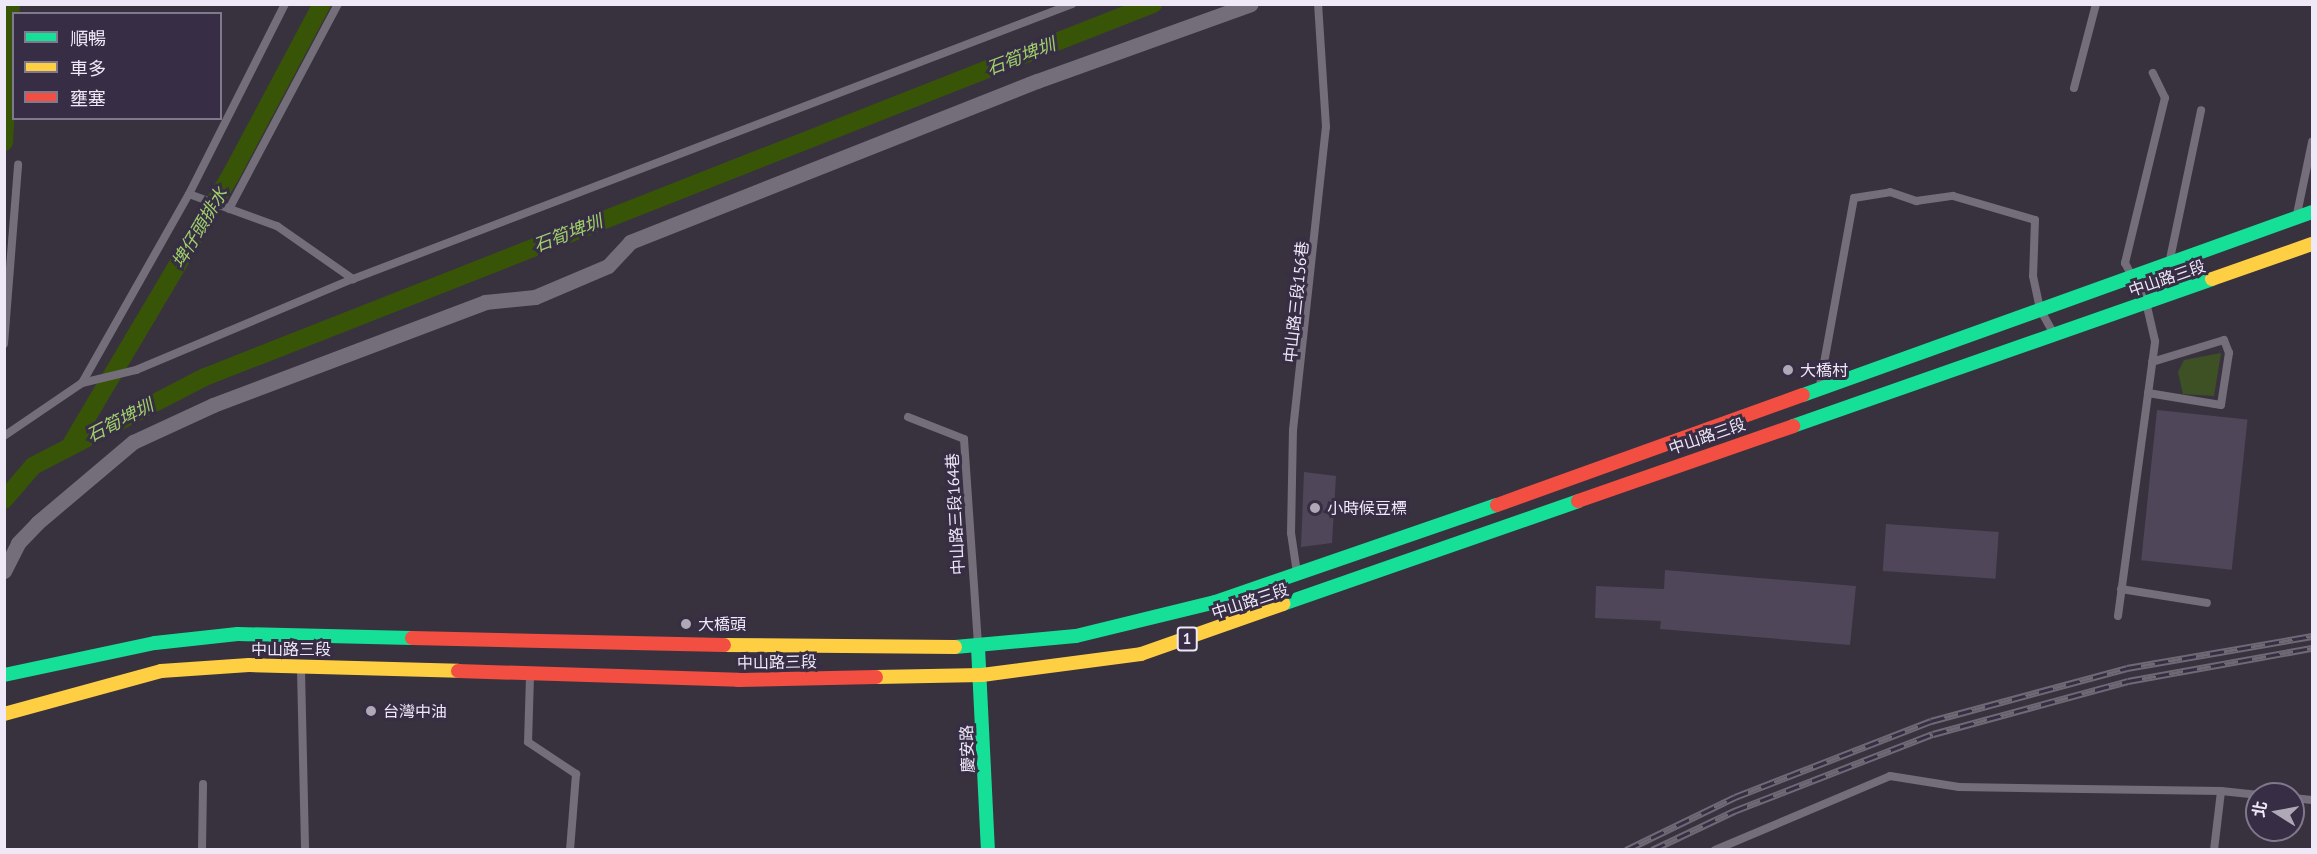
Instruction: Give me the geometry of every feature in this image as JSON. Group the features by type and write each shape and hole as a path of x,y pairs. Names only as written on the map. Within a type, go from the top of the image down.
{"main road":[{"name":"中山路三段","path":"4,675 155,644 238,634 978,647 1076,636 1297,577 1820,387 2313,212"},
{"name":"中山路三段","path":"4,714 161,671 301,665 738,680 982,675 1141,654 1304,600 1596,491 2313,244"},
{"name":"慶安路","path":"978,647 982,675 988,849"}],"street":[{"path":"4,571 18,543 66,495 133,442 183,419 485,303 535,297 608,266 630,242 1037,81 1251,4"}],"lane":[{"path":"82,383 189,194 285,4"},
{"path":"229,209 338,4"},
{"path":"4,436 82,383 136,370 353,279 1072,4"},
{"name":"中山路三段156巷","path":"1304,600 1297,577 1292,533 1293,430 1326,127 1318,4"},
{"path":"2074,88 2096,4"},
{"path":"2118,616 2155,341 2146,303 2126,263 2165,98 2153,73"},
{"path":"2169,263 2201,110"},
{"path":"2296,218 2313,142"},
{"path":"4,344 18,165"},
{"path":"1820,387 1854,198 1890,192 1916,201 1953,196 2036,220 2033,276 2040,309 2054,334"},
{"path":"189,194 277,226 353,279"},
{"path":"2148,393 2221,405 2229,353 2224,340 2152,362"},
{"name":"中山路三段164巷","path":"908,417 964,439 978,647"},
{"path":"2121,590 2207,603"},
{"path":"301,665 305,849"},
{"path":"530,672 528,742 576,774 570,849"},
{"path":"1715,849 1890,776 1959,787 2221,791 2245,794"},
{"path":"204,784 205,849"},
{"path":"2214,849 2221,791"}],"green space":[{"path":"2221,353 2214,396 2183,394 2178,372 2184,360"}],"building":[{"path":"2157,410 2248,420 2232,570 2141,560"},
{"path":"1304,472 1336,476 1332,543 1301,547"},
{"path":"1886,524 1999,532 1995,579 1883,571"},
{"path":"1665,570 1856,586 1850,645 1660,629 1661,621 1595,618 1596,586 1664,589"}],"waterway":[{"path":"4,142 11,4"},
{"name":"埤仔頭排水","path":"70,446 232,173 322,4"},
{"name":"石筍埤圳","path":"4,500 33,466 205,377 1153,4"}],"railway":[{"path":"1626,850 1735,797 1931,721 2127,668 2312,636"},
{"path":"1652,850 1734,811 1933,734 2128,681 2312,648"}],"traffic: fast":[{"path":"1803,395 2312,212"},
{"path":"1793,426 2212,279"},
{"path":"1283,604 1578,501"},
{"path":"955,647 1076,636 1215,602 1497,505"},
{"path":"4,675 155,643 238,634 412,638"},
{"path":"978,647 988,850"}],"traffic: slow":[{"path":"2212,279 2312,244"},
{"path":"876,677 982,675 1141,654 1283,604"},
{"path":"724,645 955,647"},
{"path":"4,714 161,671 249,665 458,671"}],"traffic: jam":[{"path":"1497,505 1803,395"},
{"path":"1578,501 1793,426"},
{"path":"412,638 724,645"},
{"path":"458,671 738,680 876,677"}],"place":[{"name":"大橋村","path":"1788,370"},
{"name":"小時候豆標","path":"1315,508"},
{"name":"大橋頭","path":"686,624"},
{"name":"台灣中油","path":"371,711"}]}
